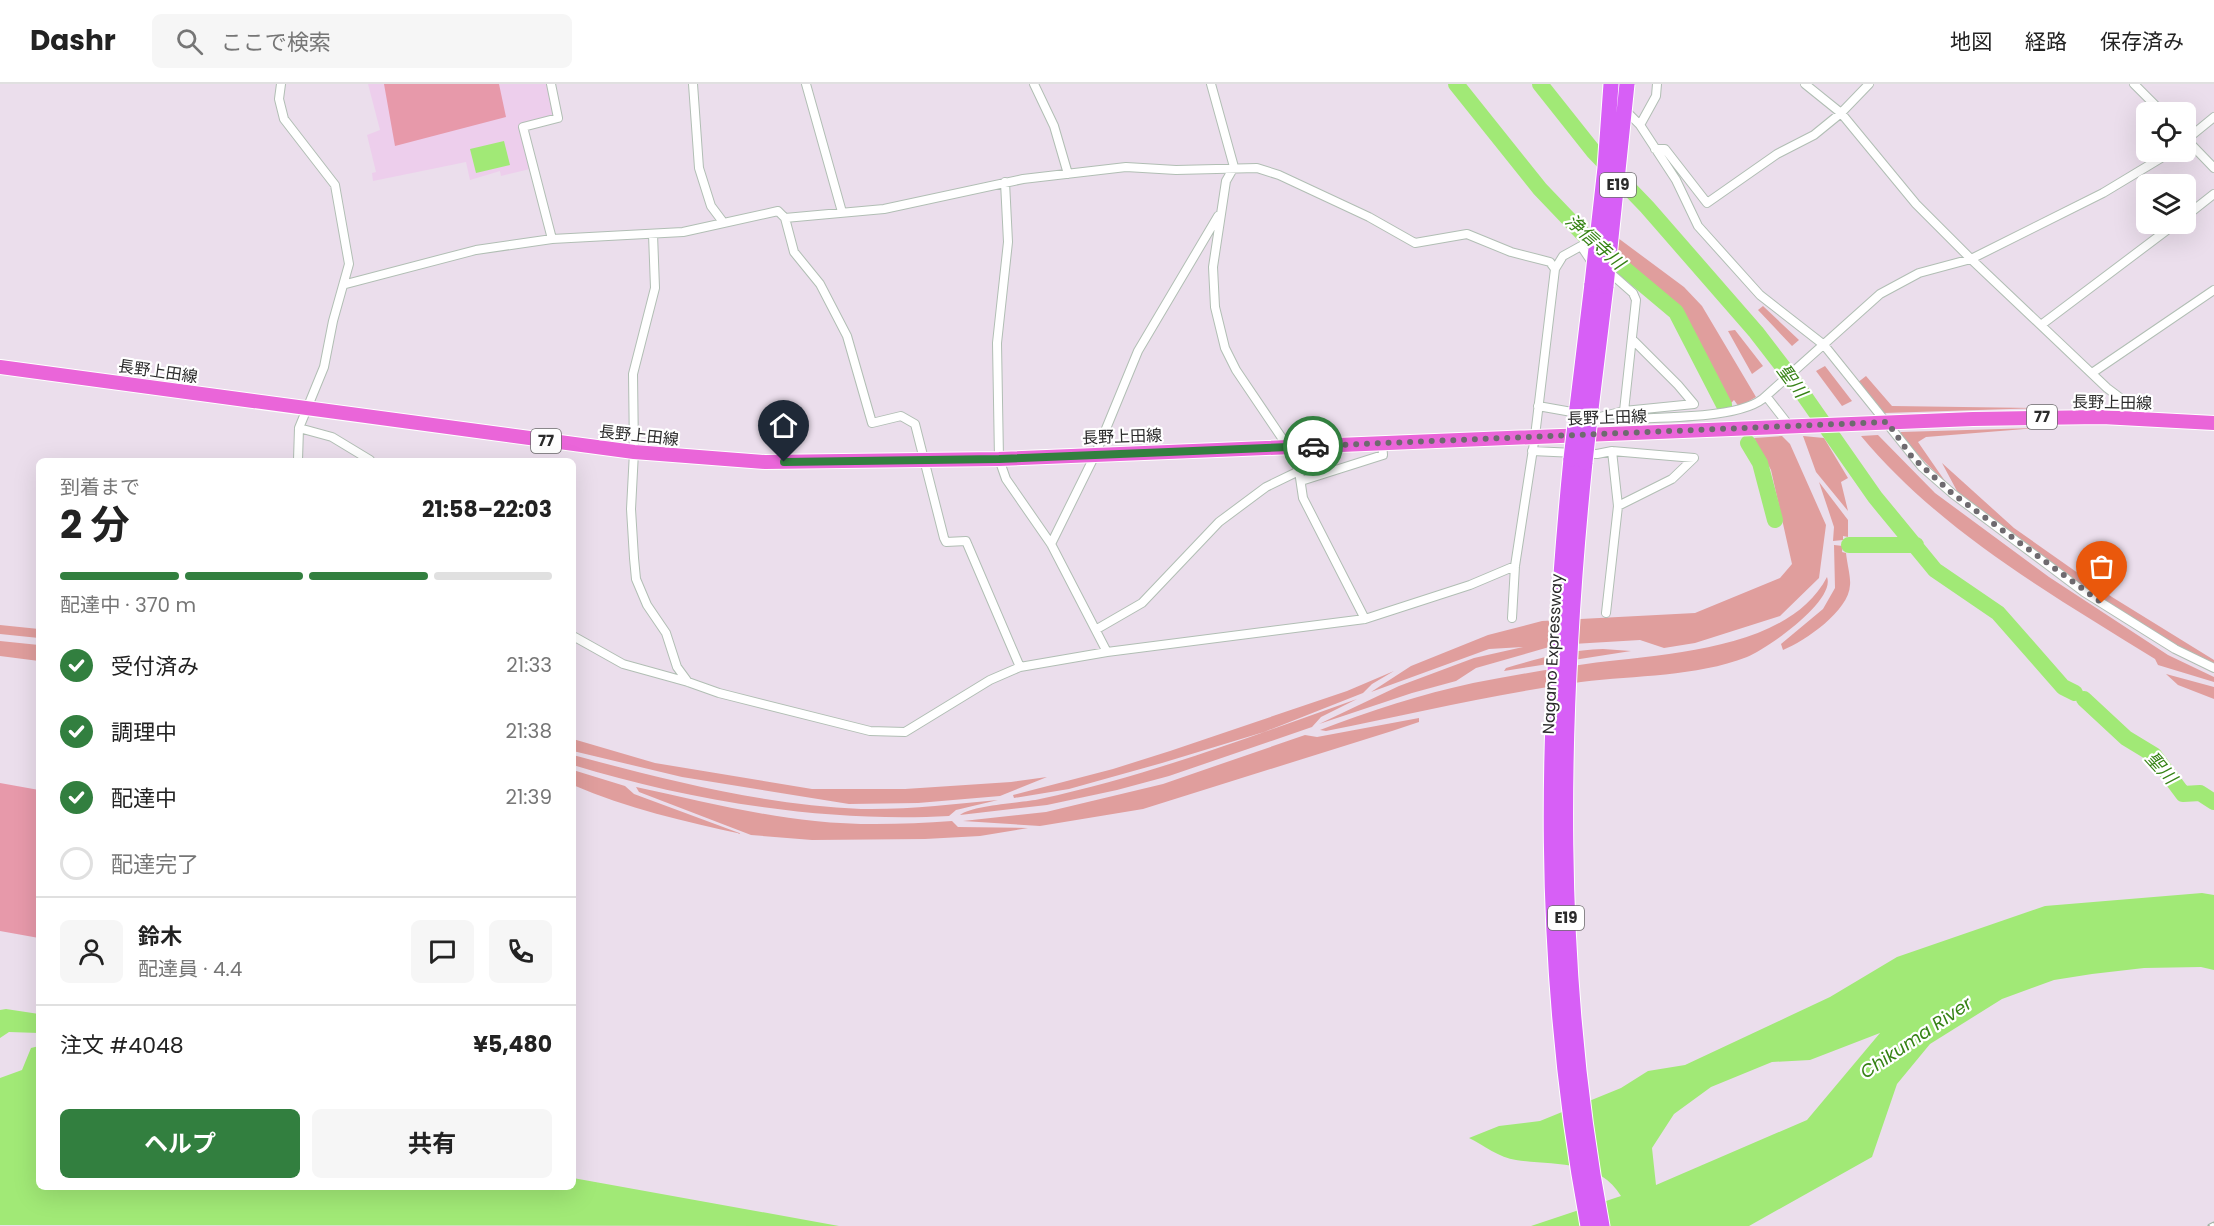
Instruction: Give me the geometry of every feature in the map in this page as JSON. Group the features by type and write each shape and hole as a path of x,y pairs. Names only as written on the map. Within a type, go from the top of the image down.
{"highway":[{"name":"Nagano Expressway","path":"1599,285 1611,84"},
{"name":"Nagano Expressway","path":"1591,1226 1568,956 1564,791 1564,608 1584,409 1627,84"}],"main road":[{"name":"長野上田線","path":"0,367 634,452 774,462 999,459 1096,453 1795,428 1870,422 2026,417 2214,423"}],"street":[{"path":"281,84 279,99 284,119 335,185 350,264 346,284 337,306 324,367 299,428 298,458"},
{"path":"551,84 558,118 523,127 552,239"},
{"path":"693,84 699,168 711,206 723,222"},
{"path":"806,84 842,212"},
{"path":"1034,84 1054,126 1068,174"},
{"path":"1211,84 1234,167 1226,181 1219,213 1213,267 1215,307 1226,348 1236,370 1288,447 1299,471 1303,498 1365,619"},
{"path":"1599,84 1640,125 1689,203 1698,226 1760,294 1821,347 1887,422 1917,462 1978,513 2084,592 2175,648 2214,668"},
{"path":"1640,125 1656,96 1657,84"},
{"path":"1805,84 1841,113 1916,204 2118,398 2141,400 2145,419"},
{"path":"1655,149 1665,149 1707,203 1777,154 1814,135 1841,113 1869,84"},
{"path":"2134,84 2152,102"},
{"path":"2196,132 2214,117"},
{"path":"2196,150 2214,168"},
{"path":"1612,414 1628,419 1738,411 1759,404 1880,294 1903,280 1971,259 2103,194 2155,162"},
{"path":"785,218 916,203 1005,182 1126,167 1176,170 1257,168 1279,175 1369,217 1415,243 1467,234 1511,252 1550,262 1556,269"},
{"path":"1005,182 1008,242 997,344 999,459 1006,479 1051,544 1107,652"},
{"path":"2196,208 2214,194"},
{"path":"346,284 476,250 552,239 682,232 778,211 785,218 794,252 820,284 847,336 872,423 907,417 917,428 923,460 944,538 946,542 966,541 1020,667"},
{"path":"1051,544 1096,453 1138,351 1219,213"},
{"path":"653,234 655,288 633,374 634,452 631,508 636,579 647,605 666,633 677,667 688,682"},
{"path":"2041,325 2162,234"},
{"path":"1512,618 1515,566 1535,436 1556,269 1563,256 1581,246 1591,261 1616,278 1636,300 1634,341 1624,411"},
{"path":"2092,373 2214,290"},
{"path":"1538,406 1600,417 1624,411 1694,404 1634,341"},
{"path":"1769,393 1795,428"},
{"path":"299,428 332,437 367,458"},
{"path":"1301,481 1383,455 1382,442"},
{"path":"1532,451 1597,454 1612,451 1694,458 1672,478 1636,499 1618,506"},
{"path":"1606,613 1618,506 1612,451"},
{"path":"1097,629 1142,603 1219,522 1266,487 1299,471"},
{"path":"576,638 623,664 688,682 701,688 802,716 884,733 905,732 990,680 1020,667 1107,652 1365,619 1470,585 1515,566"}],"shaded area":[{"path":"368,84 547,84 554,115 519,125 530,169 501,176 500,171 470,180 466,162 373,181 372,173 376,172 367,135 380,130"},
{"path":"384,84 499,84 506,117 395,146"},
{"path":"1618,238 1684,287 1702,306 1756,397 1739,407 1734,400 1729,405 1676,303 1616,256"},
{"path":"1763,306 1799,340 1792,346 1758,310"},
{"path":"1735,330 1763,366 1752,374 1728,331"},
{"path":"1825,366 1852,401 1842,406 1816,371"},
{"path":"1866,376 1892,406 2038,408 1884,413 1857,383"},
{"path":"2037,428 1926,437 1918,442 1947,484 1901,438 1901,432"},
{"path":"1878,435 1935,493 2049,577 2168,655 2214,677 2214,682 2158,665 2155,659 1999,559 1926,502 1861,436"},
{"path":"1782,436 1790,444 1826,525 1819,578 1780,616 1695,643 1664,648 1640,640 1556,645 1476,668 1456,681 1319,724 1399,686 1474,658 1523,647 1489,649 1371,692 1411,666 1488,635 1542,621 1695,613 1780,578 1792,564 1771,470 1754,438"},
{"path":"1803,436 1824,438 1848,478 1841,482 1848,511 1816,472"},
{"path":"1942,463 2014,528 2112,597 2214,660 2214,665 2181,649 2103,600 2024,545 1957,491"},
{"path":"1819,482 1848,520 1848,537 1843,536 1843,540 1833,541 1834,527"},
{"path":"1834,545 1843,546 1842,552 1846,553 1850,582 1848,595 1834,615 1824,624 1803,640 1783,650 1781,644 1823,609 1835,588"},
{"path":"1827,577 1827,587 1821,598 1798,623 1757,652 1727,664 1686,672 1549,687 1326,731 1320,730 1434,692 1473,683 1572,666 1684,652 1753,635 1783,621 1808,602"},
{"path":"0,625 36,629 36,638 0,634"},
{"path":"0,641 36,645 36,661 0,656"},
{"path":"1603,649 1631,651 1504,671 1506,668 1554,655"},
{"path":"1394,671 1372,684 1363,693 1264,732 1069,789 1014,798 1013,795 1113,769 1170,751 1347,691"},
{"path":"2166,674 2214,687 2214,699 2178,685"},
{"path":"1357,699 1321,717 1312,727 1169,776 1047,805 960,815 975,809 1040,799 1120,779 1200,754"},
{"path":"1419,718 1419,722 1392,731 1143,809 1040,826 963,821 1046,812 1163,784 1305,735 1317,737"},
{"path":"576,740 655,763 812,789 905,789 1011,782 1047,777 1000,796 918,803 849,804 682,777 576,752"},
{"path":"576,756 716,790 825,807 895,809 998,800 956,810 949,816 855,816 759,807 711,799 576,766"},
{"path":"576,771 625,786 634,794 742,834 656,814 576,786"},
{"path":"0,783 36,789 36,937 0,931"},
{"path":"636,787 748,811 815,821 884,824 952,821 958,827 1028,828 980,836 925,839 812,840 751,835 639,792"}],"water":[{"path":"504,141 510,165 476,173 470,149"},
{"name":"Chikuma River","path":"2202,893 2214,895 2214,970 2201,967 2144,968 2092,974 2054,980 2002,999 1930,1044 1897,1084 1872,1157 1749,1226 1531,1226 1621,1196 1612,1184 1588,1170 1560,1164 1510,1159 1469,1138 1499,1126 1540,1121 1621,1088 1648,1071 1685,1065 1830,997 1897,957 2045,906","holes":["1880,1033 1807,1120 1656,1185 1652,1148 1674,1114 1711,1087 1772,1062 1810,1060"]},
{"path":"0,1010 36,1014 36,1033 9,1032 0,1038"},
{"path":"36,1047 36,1190 576,1190 576,1179 839,1226 0,1225 0,1078 22,1070 31,1048"}],"waterway":[{"name":"浄信寺川","path":"1456,84 1540,189 1583,234 1676,312 1724,405"},
{"name":"聖川","path":"1540,84 1594,152 1647,207 1756,332 1796,384 1875,497 1935,570 1998,613 2063,687 2075,693"},
{"name":"浄信寺川","path":"1748,443 1760,463 1775,520"},
{"name":"浄信寺川","path":"1849,545 1916,545"},
{"name":"聖川","path":"2084,699 2126,738 2154,755 2183,794 2200,793 2214,802"}],"railway":[{"path":"2210,1226 2214,1224"}],"way so far":[{"path":"1313,446 1887,422 1912,457 1953,494 2102,603"}],"route":[{"path":"784,462 999,459 1096,453 1313,446"}]}
